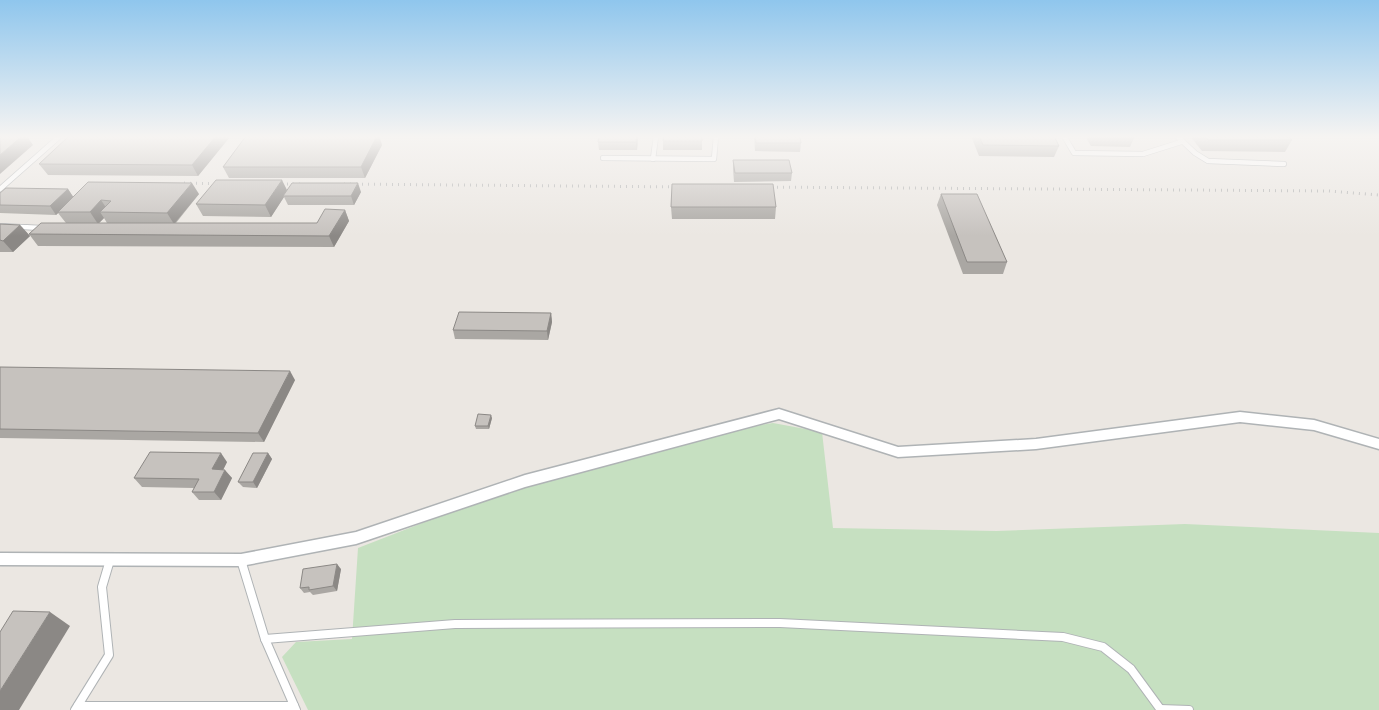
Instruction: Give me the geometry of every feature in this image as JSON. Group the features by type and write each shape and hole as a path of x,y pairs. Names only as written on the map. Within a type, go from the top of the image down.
{"street":[{"path":"0,559 241,560 356,538 525,481 779,414 898,452 1036,444 1240,417 1314,425 1379,444"}],"lane":[{"path":"0,188 22,169"},
{"path":"0,226 45,228"},
{"path":"76,708 109,655 102,587 110,560"},
{"path":"76,708 295,708 265,640 241,560"},
{"path":"265,640 454,624 760,623 1063,637 1103,647 1131,669 1160,709 1189,710"}],"green space":[{"path":"773,423 822,432 833,528 996,531 1185,524 1379,533 1379,710 308,710 282,657 296,642 352,639 358,548 484,499 716,432"}],"building":[{"path":"734,169 791,169 792,173 735,173"},
{"path":"216,180 282,180 265,205 196,204"},
{"path":"88,182 192,183 167,213 100,212 111,201 101,200 90,212 58,212"},
{"path":"292,183 358,183 351,196 283,196"},
{"path":"672,184 773,184 776,207 671,207"},
{"path":"6,188 68,189 50,206 0,205 0,193"},
{"path":"941,194 977,194 1007,262 967,262"},
{"path":"325,209 345,210 329,236 29,234 41,223 317,223"},
{"path":"0,224 20,225 3,241 0,240"},
{"path":"459,312 551,313 547,331 453,330"},
{"path":"0,367 290,371 258,433 0,429"},
{"path":"478,414 491,415 488,426 475,426"},
{"path":"150,452 221,453 212,469 225,470 214,492 192,492 199,479 134,478"},
{"path":"253,453 268,453 253,482 238,482"},
{"path":"337,564 333,586 309,590 309,587 300,588 303,569"},
{"path":"13,611 50,612 0,691 0,632"}],"railway":[{"path":"184,183 227,184"},
{"path":"269,184 304,184"},
{"path":"344,184 687,187"},
{"path":"759,187 1329,191 1379,195"}]}
